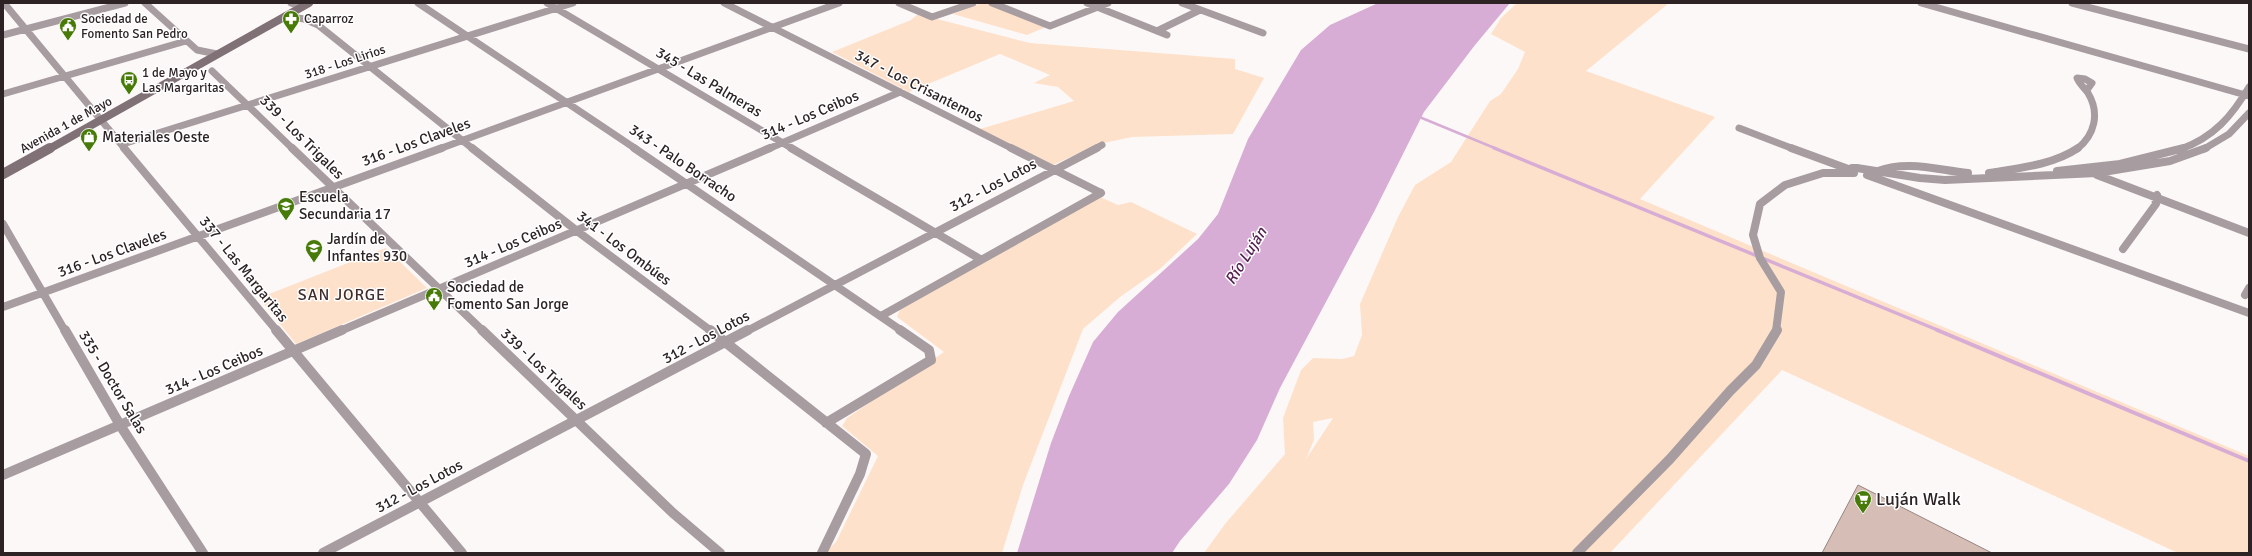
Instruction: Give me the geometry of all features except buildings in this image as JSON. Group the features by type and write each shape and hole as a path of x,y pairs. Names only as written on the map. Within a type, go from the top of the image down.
{"main road":[{"name":"Avenida 1 de Mayo","path":"3,174 306,5"}],"street":[{"name":"337 - Las Margaritas","path":"4,3 123,144 292,352 462,553"},
{"path":"3,35 125,3"},
{"path":"146,3 197,50 217,54"},
{"path":"291,3 306,5"},
{"name":"343 - Palo Borracho","path":"418,3 568,102 837,285 929,350 931,360 826,423"},
{"name":"345 - Las Palmeras","path":"547,3 980,259"},
{"name":"318 - Los Lirios","path":"123,144 573,3"},
{"name":"347 - Los Crisantemos","path":"724,3 1101,193 980,259"},
{"name":"316 - Los Claveles","path":"3,307 839,3"},
{"path":"899,3 932,18 973,3"},
{"path":"992,3 1050,26 1108,3"},
{"path":"1087,3 1167,35"},
{"path":"1182,3 1263,33"},
{"path":"1922,3 1945,11 2248,92 2232,115 2209,135 2164,154 2098,172"},
{"path":"2072,3 2249,49"},
{"path":"1157,30 1200,10"},
{"name":"341 - Los Ombúes","path":"285,16 315,23 577,231 727,343 866,454 860,474 822,553"},
{"path":"3,94 186,41"},
{"name":"339 - Los Trigales","path":"212,71 250,105 440,290 578,420 672,513 720,553"},
{"path":"1986,176 2045,163 2061,157 2084,143 2092,134 2096,123 2095,113 2087,90"},
{"name":"314 - Los Ceibos","path":"3,475 440,290 900,92"},
{"path":"1867,173 1876,171 1929,179 2098,172 2174,160 2201,150 2238,126 2249,112"},
{"path":"1739,128 1853,172"},
{"name":"312 - Los Lotos","path":"323,553 727,343 1102,144"},
{"path":"1986,176 2084,168 2157,195 2249,233"},
{"path":"1577,553 1670,459 1730,391 1756,365 1777,330 1781,292 1759,256 1753,235 1760,204 1784,185 1823,173 1867,173 2249,313"},
{"path":"2157,195 2249,228"},
{"path":"2123,249 2156,204 2157,195"},
{"name":"335 - Doctor Salas","path":"3,224 120,425 203,553"},
{"path":"881,316 980,259"}],"shaded area":[{"path":"982,3 987,3 1046,27 1027,35 953,14"},
{"path":"1517,3 1669,3 1586,71 1715,117 1640,199 2249,456 2249,553 2178,553 1782,370 1610,553 1204,553 1225,524 1285,454 1283,418 1301,370 1313,358 1342,359 1354,356 1362,335 1360,304 1398,217 1415,185 1451,162 1490,101 1501,94 1518,69 1525,52 1491,34 1501,18","holes":["1333,418 1306,459 1314,440 1313,422"]},
{"path":"918,14 1030,43 1235,59 1235,69 1264,78 1233,134 1132,137 1099,144 1053,165 980,129 1074,101 1058,87 1034,83 1050,75 1000,54 909,92 832,52 911,20"},
{"path":"1100,197 1118,205 1131,202 1197,234 1161,268 1120,297 1083,329 1023,485 1002,553 824,553 836,542 878,456 842,426 847,418 944,352 897,317 900,309"},
{"name":"SAN JORGE","path":"386,248 427,288 296,344 259,298"}],"water":[{"name":"Río Luján","path":"1378,3 1510,3 1475,45 1424,112 1374,212 1280,388 1257,440 1229,484 1180,541 1172,553 1017,553 1051,443 1069,396 1093,342 1118,312 1198,239 1218,214 1248,139 1301,50 1330,25"}],"waterway":[{"path":"1417,116 1497,149"},
{"path":"1494,148 1940,331"},
{"path":"1937,330 2249,461"}],"place":[{"name":"Caparroz","path":"291,34"},
{"name":"Sociedad de Fomento San Pedro","path":"68,41"},
{"name":"1 de Mayo y Las Margaritas","path":"129,95"},
{"name":"Materiales Oeste","path":"89,152"},
{"name":"Escuela Secundaria 17","path":"286,221"},
{"name":"Jardín de Infantes 930","path":"314,263"},
{"name":"Sociedad de Fomento San Jorge","path":"434,311"},
{"name":"Luján Walk","path":"1863,514"}],"district":[{"name":"SAN JORGE","path":"342,295"}]}
